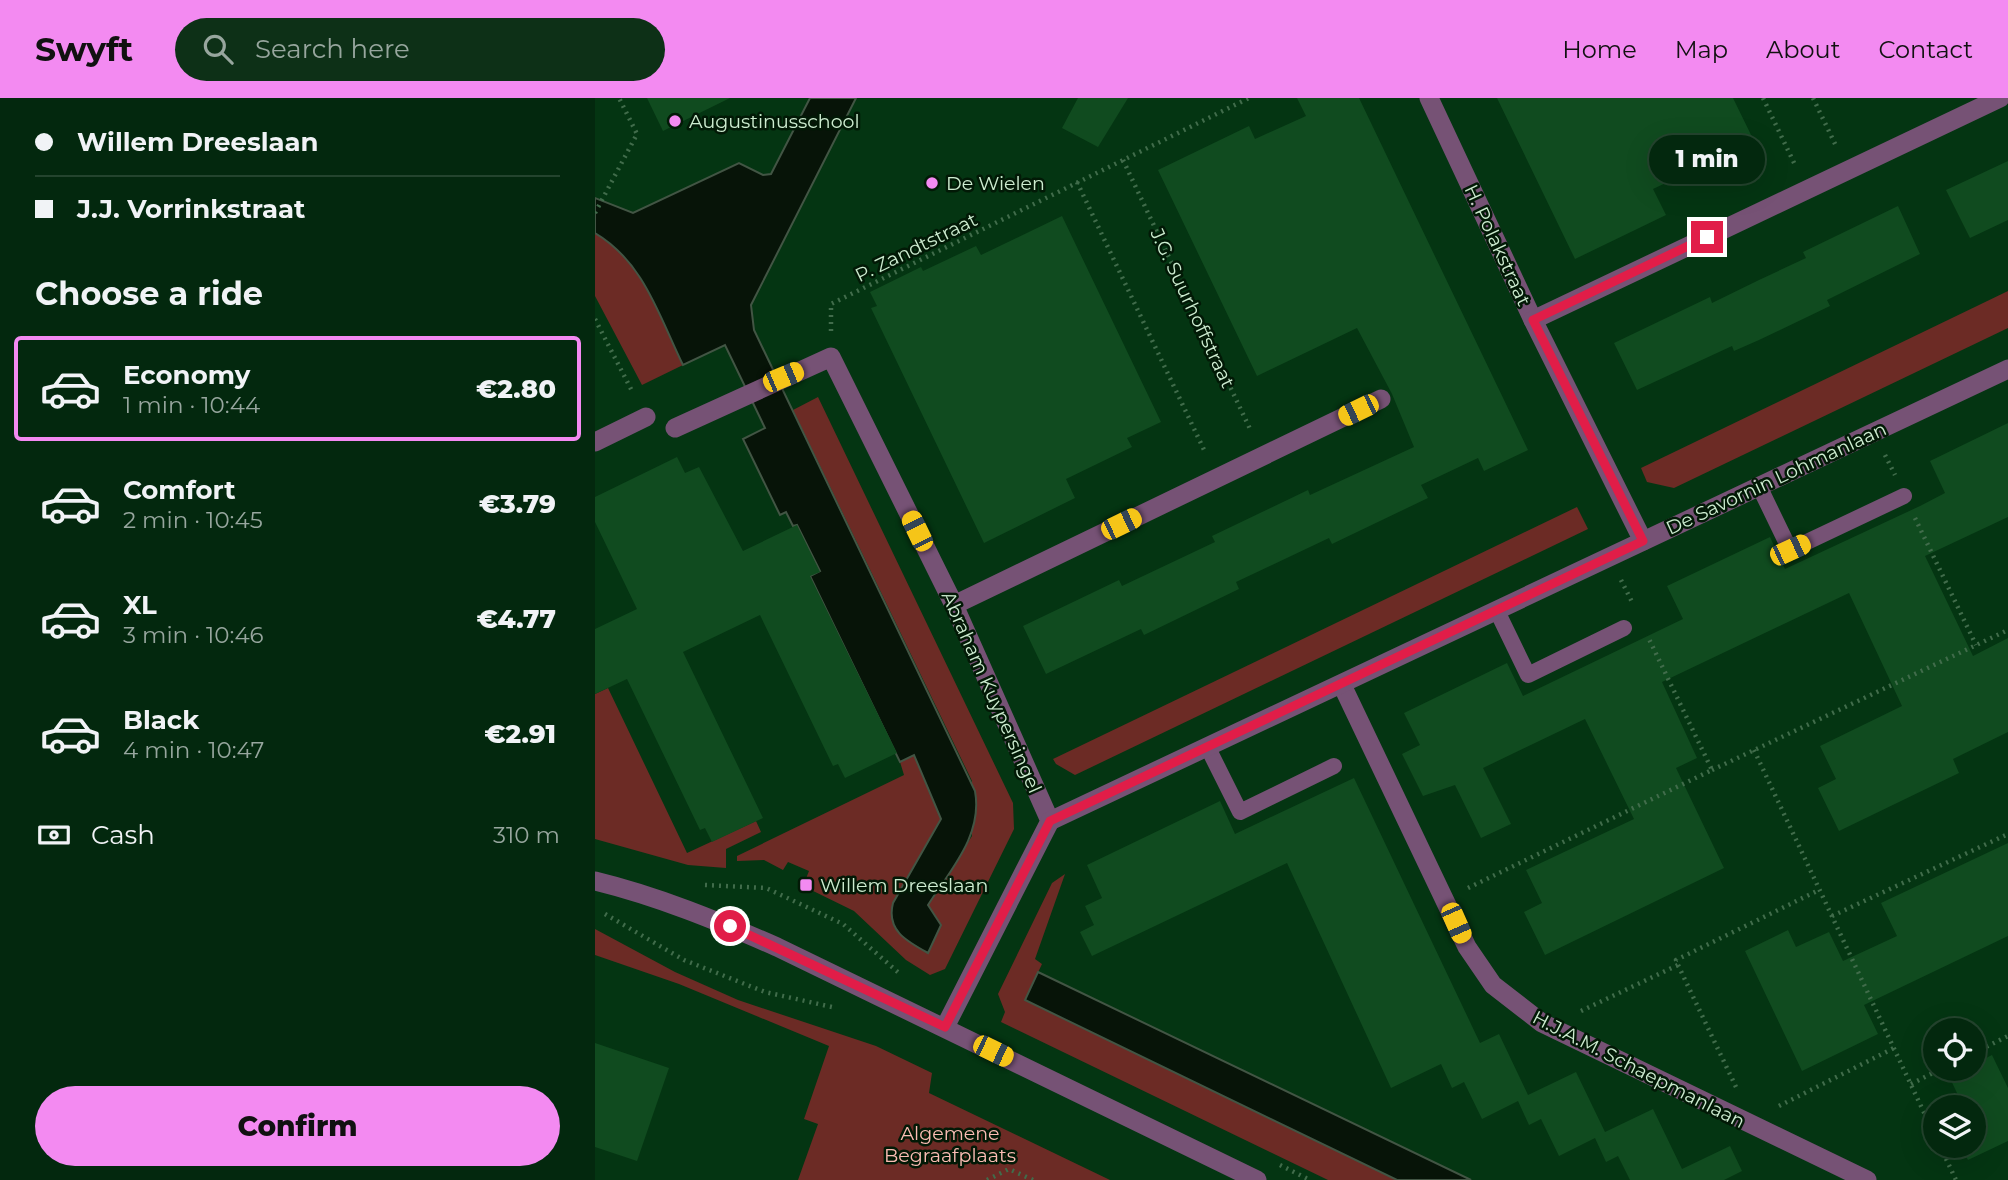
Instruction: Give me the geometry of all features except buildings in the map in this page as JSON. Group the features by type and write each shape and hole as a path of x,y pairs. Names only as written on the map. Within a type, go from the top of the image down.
{"street":[{"name":"H. Polakstraat","path":"1429,98 1533,320 1643,541"},
{"path":"1533,320 2000,98"},
{"path":"675,428 831,357"},
{"name":"Abraham Kuypersingel","path":"831,357 954,605 1050,821"},
{"name":"De Savornin Lohmanlaan","path":"1050,821 2008,369"},
{"path":"954,605 1381,398"},
{"path":"595,442 646,416"},
{"name":"H.J.A.M. Schaepmanlaan","path":"1342,685 1478,967 1514,1003 1548,1026 1867,1180"},
{"path":"945,1027 1050,821"},
{"path":"595,881 625,888 730,926 945,1027 1257,1180"}],"lane":[{"path":"1759,486 1790,550 1904,495"},
{"path":"1497,611 1528,675 1624,628"},
{"path":"1208,748 1240,812 1334,766"}],"path":[{"path":"595,213 636,134 619,98"},
{"name":"P. Zandtstraat","path":"831,357 831,304 1249,98"},
{"path":"1763,98 1807,190"},
{"path":"1813,98 1848,170"},
{"name":"J.G. Suurhoffstraat","path":"1123,160 1263,456"},
{"path":"1077,183 1217,478"},
{"path":"595,319 646,416"},
{"path":"1874,432 1976,645"},
{"path":"1610,556 1634,607"},
{"path":"1445,899 2008,630"},
{"path":"1646,632 1712,770"},
{"path":"1754,750 1923,1110"},
{"path":"1832,916 2008,834"},
{"path":"1741,1098 1675,960 1819,890"},
{"path":"595,909 684,960 765,992 841,1009"},
{"path":"1548,1026 1678,965"},
{"path":"1986,1047 2008,1036"},
{"path":"1746,1122 1894,1048"},
{"path":"1911,1084 1923,1078"},
{"path":"1946,1158 1956,1180"},
{"path":"987,1180 1009,1169 1033,1180"}],"green space":[{"path":"595,233 612,245 638,274 658,309 683,365 642,385 595,296"},
{"path":"2008,291 2008,328 1674,488 1647,482 1641,468"},
{"path":"818,397 1013,803 1014,829 945,969 930,975 906,960 854,911 803,886 809,871 788,862 783,870 764,860 737,861 737,856 904,775 900,762 914,755 941,819 893,903 892,914 898,932 923,950 937,923 928,905 972,836 972,781 793,410"},
{"path":"1577,507 1588,529 1075,775 1056,764 1053,759"},
{"path":"608,688 687,853 756,821 761,832 726,849 726,868 688,865 595,839 595,694"},
{"path":"1065,874 1035,959 1042,964 1025,1000 1397,1180 1328,1180 1001,1022 1005,1012 998,994 1052,883"},
{"name":"Algemene Begraafplaats","path":"595,929 675,972 738,1000 876,1046 932,1073 929,1093 1110,1180 798,1180 818,1124 804,1119 829,1046 679,984 595,955"}],"shaded area":[{"path":"810,98 856,98 751,305 754,330 975,791 976,807 970,837 928,905 941,925 928,953 900,934 892,921 892,912 893,903 941,819 914,755 900,762 810,576 820,571 797,525 793,526 786,512 780,515 743,439 765,428 725,345 683,365 658,309 638,275 612,245 595,233 595,198 633,213 739,163 763,175 771,174"},
{"path":"1038,972 1471,1180 1397,1180 1025,1000"}],"place":[{"name":"Augustinusschool","path":"675,121"},
{"name":"De Wielen","path":"932,183"},
{"name":"Willem Dreeslaan","path":"806,885"}],"route":[{"path":"730,926 945,1027 1050,821 1643,541 1533,320 1707,237"}]}
